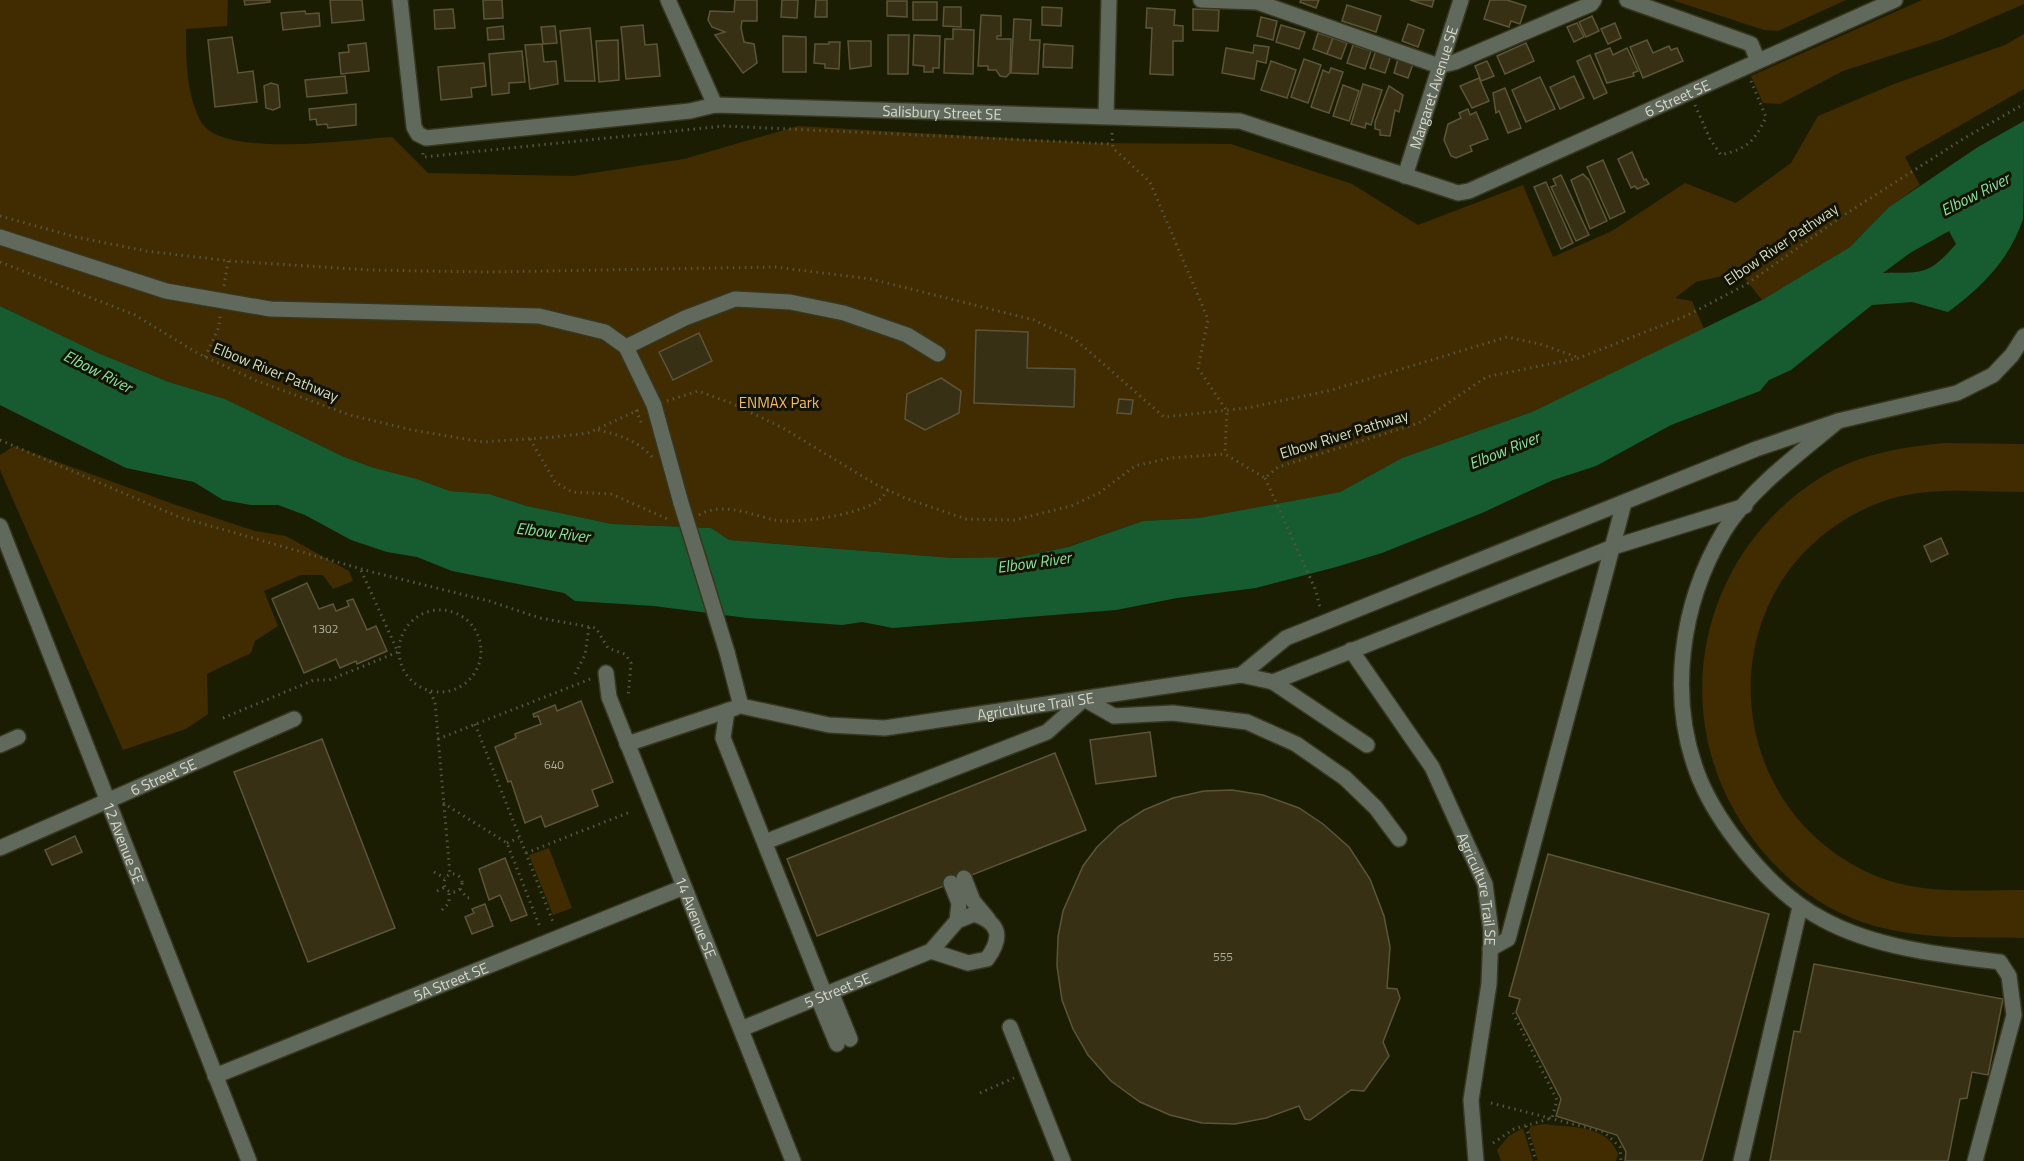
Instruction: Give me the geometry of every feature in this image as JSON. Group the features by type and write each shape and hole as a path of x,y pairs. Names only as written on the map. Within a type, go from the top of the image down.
{"street":[{"name":"Salisbury Street SE","path":"400,0 414,127 418,135 430,138 690,111 715,105 1240,121 1458,193"},
{"path":"668,0 715,105"},
{"path":"1106,116 1109,0"},
{"path":"1201,0 1257,2 1439,66 1455,62 1591,4 1594,0"},
{"name":"Margaret Avenue SE","path":"1405,176 1461,0"},
{"path":"1627,0 1751,44 1758,61"},
{"name":"6 Street SE","path":"1458,193 1895,0"},
{"path":"0,237 165,291 270,309 539,315 605,332 626,347 654,405 681,503 727,652 734,709 723,738 844,1041"},
{"path":"626,347 685,318 735,299 790,303 844,313 907,335 938,354"},
{"path":"1241,675 1286,639 1756,449 1838,421 1957,393 1974,386 1993,375 2012,355 2024,336"},
{"path":"1838,421 1763,485 1725,530 1704,572 1690,611 1681,679 1682,700 1700,779 1716,810 1764,875 1800,907 1850,933 1882,942 2000,962 2009,976 2014,1014 1975,1161"},
{"path":"1490,950 1508,939 1624,502"},
{"path":"1273,682 1613,547 1745,506"},
{"name":"12 Avenue SE","path":"0,526 249,1161"},
{"name":"Agriculture Trail SE","path":"1351,650 1412,736 1441,785 1485,884 1491,932 1489,984 1471,1100 1476,1161"},
{"name":"14 Avenue SE","path":"606,673 609,697 627,744 793,1161"},
{"name":"Agriculture Trail SE","path":"734,709 829,725 885,728 1241,675 1273,682 1367,745"},
{"path":"765,843 1047,732 1084,699 1114,716 1173,713 1247,722 1296,744 1345,778 1376,808 1399,839"},
{"path":"627,744 734,709"},
{"name":"6 Street SE","path":"0,848 294,718"},
{"path":"0,745 18,737"},
{"path":"931,951 968,963 987,959 997,945 997,931 988,919 958,880 957,921 974,914 988,919"},
{"name":"5A Street SE","path":"215,1076 684,886"},
{"path":"1741,1161 1800,907"},
{"name":"5 Street SE","path":"741,1029 931,951 957,921"},
{"path":"1010,1027 1064,1161"}],"path":[{"path":"1689,92 1710,139 1721,155 1743,149 1757,135 1766,117 1749,78"},
{"name":"Elbow River Pathway","path":"1265,477 1278,466 1419,423 1486,377 1579,358 1686,316 1747,284 1844,215 1963,138 2024,104"},
{"path":"423,151 423,157 724,126 1113,144"},
{"path":"1112,131 1113,148 1150,182 1208,319 1198,368 1227,411 1225,454 1265,477 1316,591"},
{"path":"224,289 228,261"},
{"name":"Elbow River Pathway","path":"0,262 135,315 205,357 306,400 378,422 483,442 588,433 654,405 698,391 783,429 888,490 966,519 1015,520 1071,506 1099,493 1135,466 1170,458 1225,454"},
{"path":"205,357 219,327 221,311"},
{"path":"596,429 621,435 641,445 658,463"},
{"path":"530,438 555,482 572,492 611,494 670,520 681,520"},
{"path":"0,440 179,517 360,568 489,601 540,618 596,628 608,648 625,654 631,663 627,696 631,706"},
{"path":"692,519 708,510 728,509 779,520 820,518 856,511 877,502 888,490"},
{"path":"360,568 408,677 430,691 444,692 457,689 468,682 481,659 481,645 477,632 469,620 443,609 423,613 406,626 400,638 398,652"},
{"path":"575,674 585,655 589,627"},
{"path":"223,718 314,680 329,680 398,652"},
{"path":"438,739 606,673"},
{"path":"430,691 435,702 450,874"},
{"path":"475,724 553,922"},
{"path":"443,803 507,843 540,927"},
{"path":"526,853 630,812"},
{"path":"507,843 520,838"},
{"path":"434,872 445,878"},
{"path":"445,878 450,874"},
{"path":"450,874 461,877 460,889 467,898 473,897"},
{"path":"442,910 449,903 449,891 445,887 445,878"},
{"path":"437,891 445,887"},
{"path":"449,891 460,889"},
{"path":"1513,1013 1557,1100 1552,1118"},
{"path":"980,1093 1028,1073"},
{"path":"1491,1103 1604,1132 1620,1147 1621,1161"},
{"path":"1493,1143 1514,1129 1552,1118"},
{"path":"1526,1126 1536,1161"}],"green space":[{"name":"ENMAX Park","path":"0,0 228,0 227,26 186,29 189,87 200,120 212,132 233,140 288,144 392,137 428,173 573,176 684,159 798,126 1091,143 1231,144 1352,184 1418,225 1523,185 1553,257 1612,231 1685,183 1736,203 1791,163 1818,116 1894,84 2005,45 2024,34 2024,89 1905,157 1920,185 1889,207 1850,247 1762,300 1740,272 1696,282 1675,298 1692,301 1704,329 1532,412 1402,458 1340,492 1199,518 1143,521 1067,547 1019,557 953,558 728,540 711,528 612,524 527,506 489,494 450,491 342,456 225,399 169,382 98,353 0,306"},
{"path":"1672,0 1846,0 1778,31 1764,30"},
{"path":"1922,0 2024,0 2024,4 1943,39 1843,71 1780,104 1763,103 1751,76"},
{"path":"1945,443 2024,444 2024,492 1949,491 1912,494 1876,504 1821,537 1782,581 1758,634 1751,690 1759,746 1783,798 1822,843 1876,876 1893,882 1930,889 2024,890 2024,938 1942,936 1902,932 1862,922 1812,897 1770,860 1747,831 1722,785 1707,737 1702,687 1707,639 1722,592 1746,549 1779,510 1820,478 1835,470 1881,453"},
{"path":"14,446 179,506 255,531 286,536 349,571 353,581 333,589 323,575 301,575 264,591 278,626 255,641 251,653 207,674 208,714 186,729 123,750 0,470 0,455"},
{"path":"549,848 572,908 553,915 529,855"},
{"path":"1545,1124 1577,1127 1597,1132 1613,1144 1618,1154 1616,1161 1538,1161 1529,1131 1531,1126"},
{"path":"1523,1128 1533,1161 1501,1161 1497,1150 1509,1136"}],"water":[{"name":"Elbow River","path":"2024,121 2023,219 2010,247 1993,272 1948,312 1912,302 1872,305 1791,370 1769,380 1760,391 1671,425 1596,466 1553,480 1482,513 1382,553 1256,588 1177,598 1116,610 893,628 862,622 842,625 747,618 654,606 575,601 564,593 452,571 417,557 387,552 351,540 305,515 278,505 251,505 223,500 194,482 126,468 0,405 0,306 98,353 169,382 225,399 342,456 450,491 489,494 527,506 612,524 711,528 729,540 953,558 1019,557 1068,547 1143,521 1199,518 1340,492 1402,458 1532,412 1762,300 1850,247 1889,207 1978,147","holes":["1949,231 1956,244 1939,262 1924,270 1908,273 1883,273 1910,253"]}],"building":[{"path":"244,0 270,0 270,2 245,5"},
{"path":"330,0 362,0 364,20 332,23"},
{"path":"483,0 502,0 503,18 484,19"},
{"path":"735,0 757,0 757,21 742,21 741,28 744,42 754,44 757,63 743,73 715,35 725,32 712,27 708,20 710,11 734,12"},
{"path":"782,0 798,0 797,18 781,17"},
{"path":"816,0 827,0 827,17 815,17"},
{"path":"1301,0 1319,0 1316,8 1300,2"},
{"path":"1410,0 1434,0 1432,7"},
{"path":"1490,0 1507,0 1526,6 1520,24 1511,21 1509,27 1484,19"},
{"path":"887,1 907,1 907,17 887,16"},
{"path":"913,2 937,2 937,20 913,20"},
{"path":"1347,5 1381,16 1376,32 1342,21"},
{"path":"944,7 961,7 961,27 943,26"},
{"path":"1042,7 1062,8 1061,26 1042,25"},
{"path":"1147,8 1175,10 1174,25 1183,26 1183,41 1173,41 1173,75 1150,74 1152,28 1146,28"},
{"path":"453,9 455,28 435,29 434,10"},
{"path":"1193,9 1219,10 1218,31 1193,30"},
{"path":"305,11 306,14 319,13 320,26 283,30 281,13"},
{"path":"981,15 1001,16 1001,36 997,36 997,39 1011,39 1010,73 1006,77 1000,76 996,70 988,70 988,66 978,66"},
{"path":"1592,16 1599,31 1586,37 1579,22"},
{"path":"1261,17 1277,21 1273,40 1257,36"},
{"path":"1014,19 1031,20 1030,40 1040,40 1038,74 1011,73"},
{"path":"1577,23 1584,37 1574,42 1567,27"},
{"path":"1615,23 1621,38 1608,44 1601,29"},
{"path":"1408,24 1424,30 1418,47 1402,41"},
{"path":"643,25 645,45 657,44 660,76 626,79 621,27"},
{"path":"1281,25 1305,32 1299,49 1276,42"},
{"path":"503,26 504,39 488,40 487,28"},
{"path":"555,26 557,43 543,44 541,27"},
{"path":"590,28 595,81 565,81 560,31"},
{"path":"953,29 974,30 973,74 944,73 945,39 953,39"},
{"path":"1318,33 1333,38 1327,54 1313,49"},
{"path":"888,35 909,35 908,74 888,74"},
{"path":"914,35 940,36 939,68 933,68 933,72 924,72 924,66 913,65"},
{"path":"783,36 806,37 806,72 783,72"},
{"path":"232,37 238,73 253,71 257,102 215,107 208,40"},
{"path":"1333,38 1347,43 1341,59 1327,54"},
{"path":"618,40 619,80 599,82 596,41"},
{"path":"1647,40 1653,53 1669,46 1671,50 1677,48 1683,61 1643,78 1630,47"},
{"path":"848,41 871,41 871,66 850,69"},
{"path":"829,42 840,42 839,69 825,68 825,64 814,63 815,44 829,44"},
{"path":"366,43 369,71 341,74 339,53 349,52 348,45"},
{"path":"1526,43 1534,61 1505,74 1497,56"},
{"path":"542,44 544,62 556,61 558,84 530,89 525,45"},
{"path":"1044,44 1073,46 1072,68 1043,67"},
{"path":"1254,45 1269,47 1266,63 1257,61 1254,79 1222,73 1226,48 1253,53"},
{"path":"1353,45 1371,51 1365,69 1347,63"},
{"path":"1610,48 1613,55 1627,48 1638,71 1633,73 1634,76 1607,83 1595,54"},
{"path":"1376,50 1391,55 1385,73 1370,68"},
{"path":"522,51 525,82 509,83 509,93 492,95 489,54"},
{"path":"1590,55 1607,93 1594,99 1577,61"},
{"path":"1304,59 1321,65 1308,103 1291,97"},
{"path":"1398,59 1413,64 1408,78 1394,73"},
{"path":"1271,61 1296,70 1287,98 1261,90"},
{"path":"1487,61 1494,76 1481,81 1475,66"},
{"path":"484,63 486,86 471,88 472,97 441,100 438,67"},
{"path":"1331,68 1343,72 1329,113 1311,107 1323,70 1329,73"},
{"path":"345,76 347,93 307,97 305,80"},
{"path":"1574,76 1584,98 1560,109 1550,87"},
{"path":"1540,77 1555,109 1526,122 1512,90"},
{"path":"1479,78 1489,101 1472,108 1460,86"},
{"path":"271,83 278,85 280,107 273,110 266,108 264,86"},
{"path":"1363,84 1382,90 1371,125 1366,123 1365,128 1351,124"},
{"path":"1343,85 1359,91 1349,121 1333,116"},
{"path":"1389,86 1403,95 1399,112 1395,110 1390,136 1380,135 1380,130 1375,129 1375,122"},
{"path":"1505,88 1521,128 1508,133 1499,111 1496,113 1493,93"},
{"path":"356,104 356,125 328,128 327,124 317,125 316,119 310,120 309,109"},
{"path":"1468,109 1470,115 1476,112 1488,139 1470,146 1472,151 1456,158 1451,156 1444,140 1448,124 1461,118 1459,113"},
{"path":"1632,152 1644,180 1646,179 1649,184 1637,189 1635,186 1631,188 1618,159"},
{"path":"1603,160 1625,212 1610,219 1587,167"},
{"path":"1583,174 1589,180 1607,221 1590,229 1571,180"},
{"path":"1561,175 1589,235 1576,241 1551,187 1556,185 1553,179"},
{"path":"1546,182 1573,243 1561,249 1534,187"},
{"path":"976,330 1028,332 1027,368 1075,369 1074,407 974,403"},
{"path":"699,333 712,361 673,380 659,352"},
{"path":"941,378 961,391 959,413 925,430 905,419 907,394"},
{"path":"1119,399 1133,400 1131,414 1117,413"},
{"path":"1941,538 1948,554 1931,562 1924,546"},
{"path":"307,583 319,609 333,604 336,611 349,606 347,601 353,599 367,630 376,626 387,651 357,664 356,661 340,668 336,659 304,673 272,599"},
{"path":"581,701 613,782 592,790 598,806 545,827 541,816 525,823 511,781 508,782 495,747 516,738 515,734 541,724 538,716 534,717 533,714 555,705 557,711"},
{"path":"1150,732 1156,776 1096,784 1090,740"},
{"path":"322,739 395,928 308,962 234,772"},
{"path":"1055,753 1086,830 817,936 787,859"},
{"path":"1232,790 1263,795 1299,808 1323,824 1349,847 1370,879 1384,916 1390,947 1387,988 1397,989 1400,998 1383,1042 1389,1056 1364,1091 1351,1090 1310,1120 1305,1119 1299,1106 1266,1118 1235,1124 1202,1123 1170,1115 1140,1102 1111,1081 1088,1055 1073,1029 1062,1000 1057,966 1058,937 1063,911 1083,866 1097,847 1119,826 1144,810 1173,798 1204,791"},
{"path":"75,836 82,852 52,865 45,850"},
{"path":"1548,854 1769,914 1702,1161 1625,1161 1626,1152 1617,1135 1556,1116 1561,1099 1516,1012 1520,999 1509,996"},
{"path":"505,858 527,915 511,921 500,895 489,900 479,869"},
{"path":"485,904 493,926 472,934 465,917 474,913 472,909"},
{"path":"1814,964 2003,999 1988,1075 1972,1072 1967,1098 1960,1099 1948,1161 1770,1161 1794,1031 1800,1032"}]}
